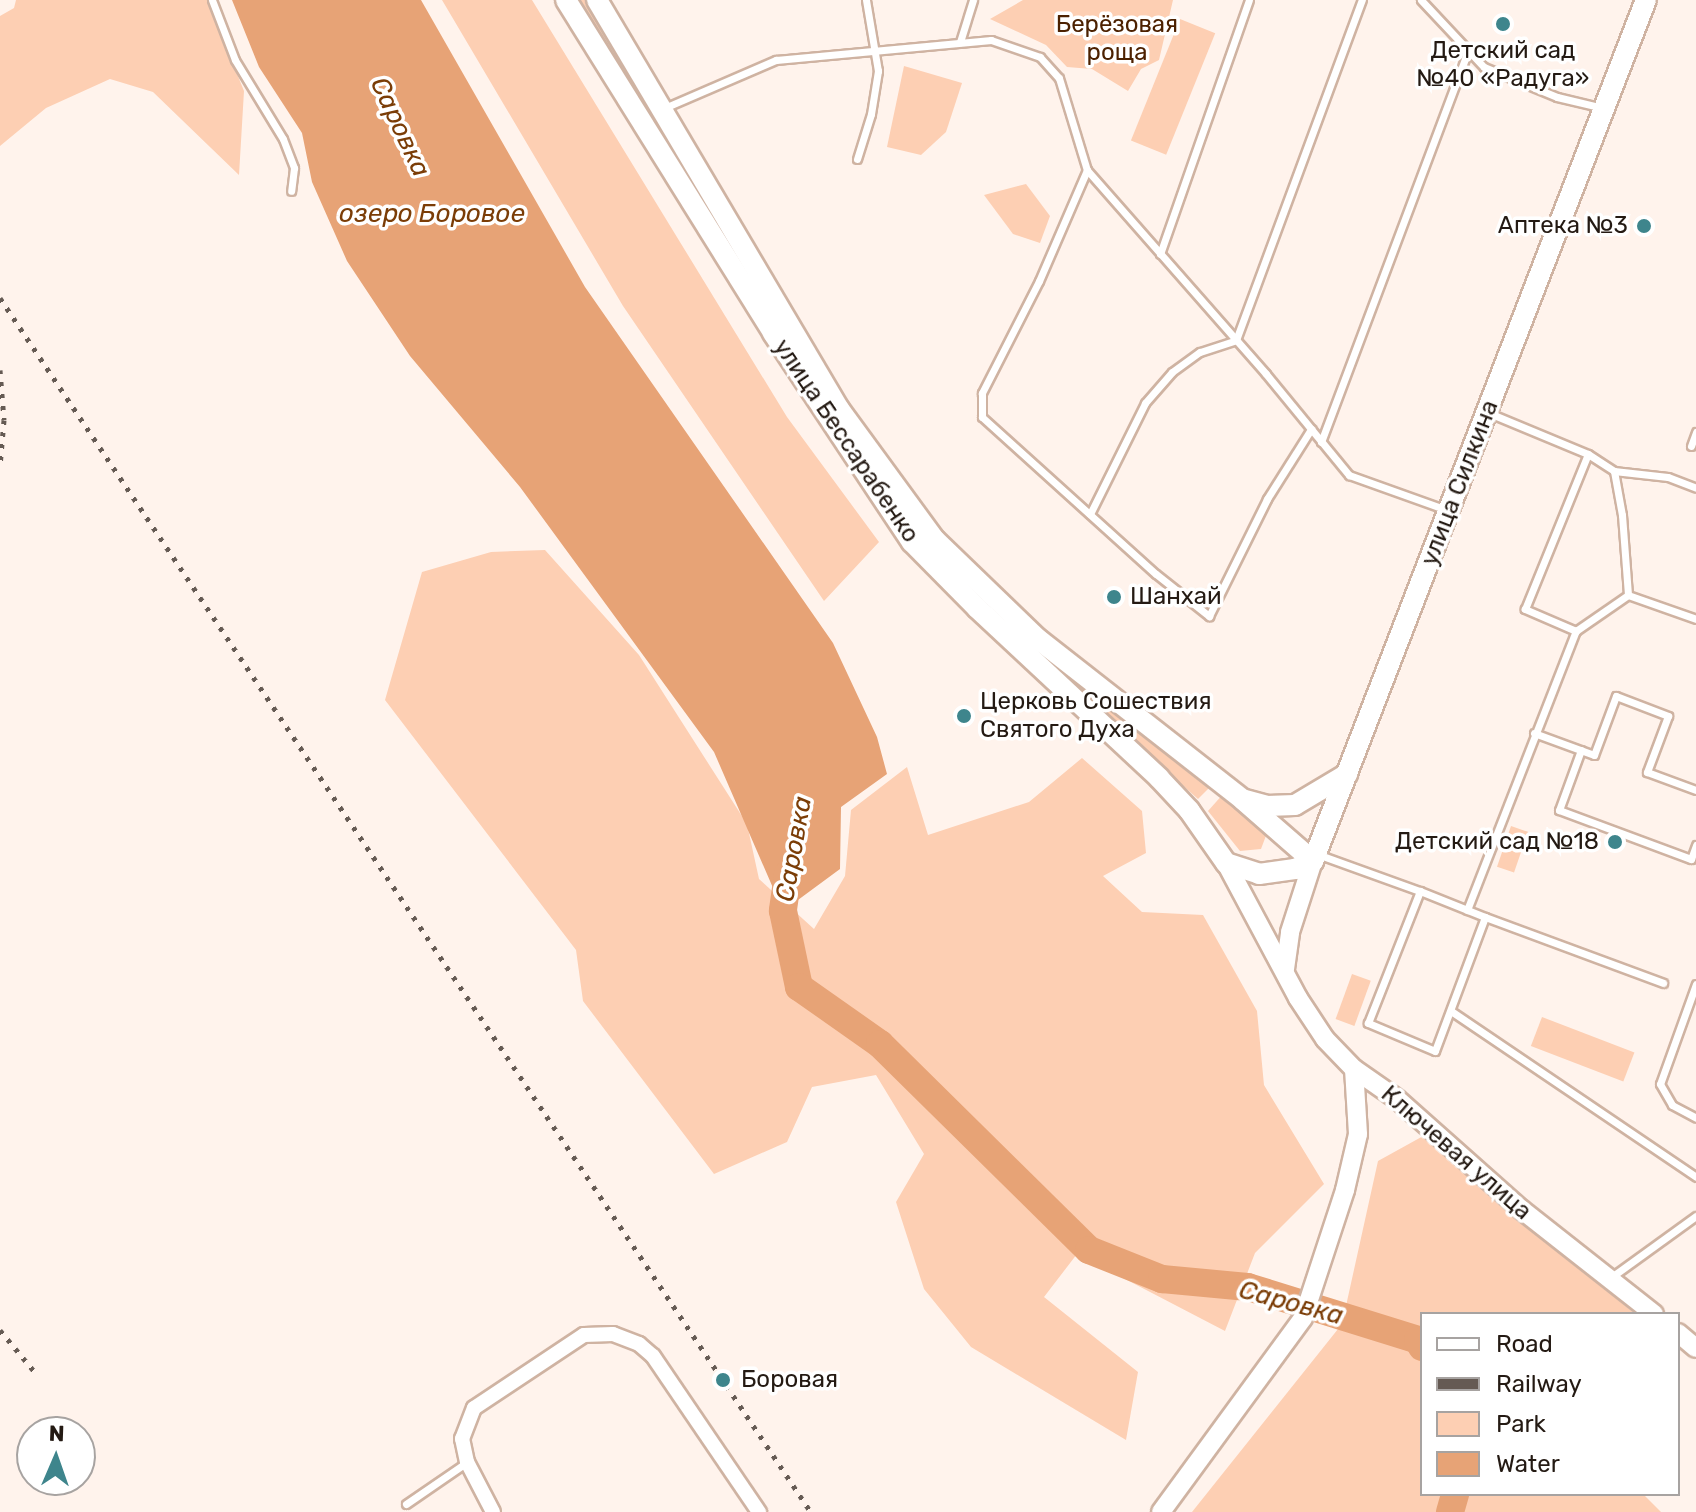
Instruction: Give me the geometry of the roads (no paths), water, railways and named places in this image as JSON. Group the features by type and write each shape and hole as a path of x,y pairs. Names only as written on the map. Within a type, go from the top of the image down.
{"main road":[{"name":"улица Бессарабенко","path":"566,0 782,329 912,542 977,608 1159,778 1189,810 1226,863"},
{"name":"улица Бессарабенко","path":"597,0 782,329 935,540 1038,639 1315,858"},
{"name":"улица Силкина","path":"1315,858 1646,0"},
{"path":"1243,800 1267,806 1295,805 1347,774"},
{"path":"1226,863 1259,874 1295,869 1315,858"}],"street":[{"name":"улица Силкина","path":"1285,969 1290,932 1315,858"},
{"name":"улица Бессарабенко","path":"1226,863 1285,969"},
{"name":"Ключевая улица","path":"1285,969 1311,1020 1354,1069 1397,1099 1522,1210 1651,1312"},
{"path":"1161,1512 1303,1318 1345,1190 1358,1134 1354,1069"},
{"path":"493,1512 467,1462 462,1439 474,1408 584,1335 613,1334 639,1344 653,1356 759,1512"},
{"path":"1680,1335 1696,1348"}],"lane":[{"path":"212,0 235,60 283,139 294,168 291,191"},
{"path":"857,159 871,114 878,71 866,0"},
{"path":"960,42 973,0"},
{"path":"1160,254 1249,0"},
{"path":"1236,340 1362,0"},
{"path":"1421,0 1484,67 1557,97 1605,109"},
{"path":"659,110 776,60 991,40 1040,57 1059,78 1087,170 1349,475 1449,511"},
{"path":"1321,442 1468,50"},
{"path":"1087,170 1039,281 982,393 982,417 1156,574 1209,616 1267,499 1311,429"},
{"path":"1090,514 1145,403 1181,365 1200,352 1236,340"},
{"path":"1487,413 1588,454 1614,471 1668,477 1696,488"},
{"path":"1691,446 1696,432"},
{"path":"1576,631 1525,609 1588,454"},
{"path":"1614,471 1622,515 1628,595"},
{"path":"1467,910 1576,631 1628,595"},
{"path":"1628,595 1696,619"},
{"path":"1534,733 1594,755 1616,696 1668,716 1647,772 1696,790"},
{"path":"1581,750 1559,810 1691,859 1696,845"},
{"path":"1315,858 1420,891 1663,983"},
{"path":"1420,891 1368,1023 1435,1051 1485,917"},
{"path":"1696,984 1660,1084 1672,1105 1696,1118"},
{"path":"1451,1011 1696,1177"},
{"path":"1608,1279 1696,1216"},
{"path":"406,1504 467,1462"}],"water":[{"name":"озеро Боровое","path":"232,0 421,0 585,287 833,643 877,737 887,774 841,807 840,869 783,911 714,752 520,487 410,356 347,261 312,182 302,133 259,67"}],"waterway":[{"name":"Саровка","path":"788,874 783,911 799,987 880,1044 1089,1250 1162,1279 1248,1287 1418,1340 1420,1344"},
{"name":"Саровка","path":"1450,1512 1454,1496"}],"railway":[{"path":"0,298 811,1512"},
{"path":"0,370 4,420 0,467"},
{"path":"0,1330 34,1371"}],"place":[{"name":"Детский сад №40 «Радуга»","path":"1503,24"},
{"name":"Аптека №3","path":"1644,226"},
{"name":"Шанхай","path":"1114,597"},
{"name":"Церковь Сошествия Святого Духа","path":"964,716"},
{"name":"Детский сад №18","path":"1615,842"},
{"name":"Боровая","path":"723,1380"}],"park label":[{"name":"Берёзовая роща","path":"1117,39"}]}
